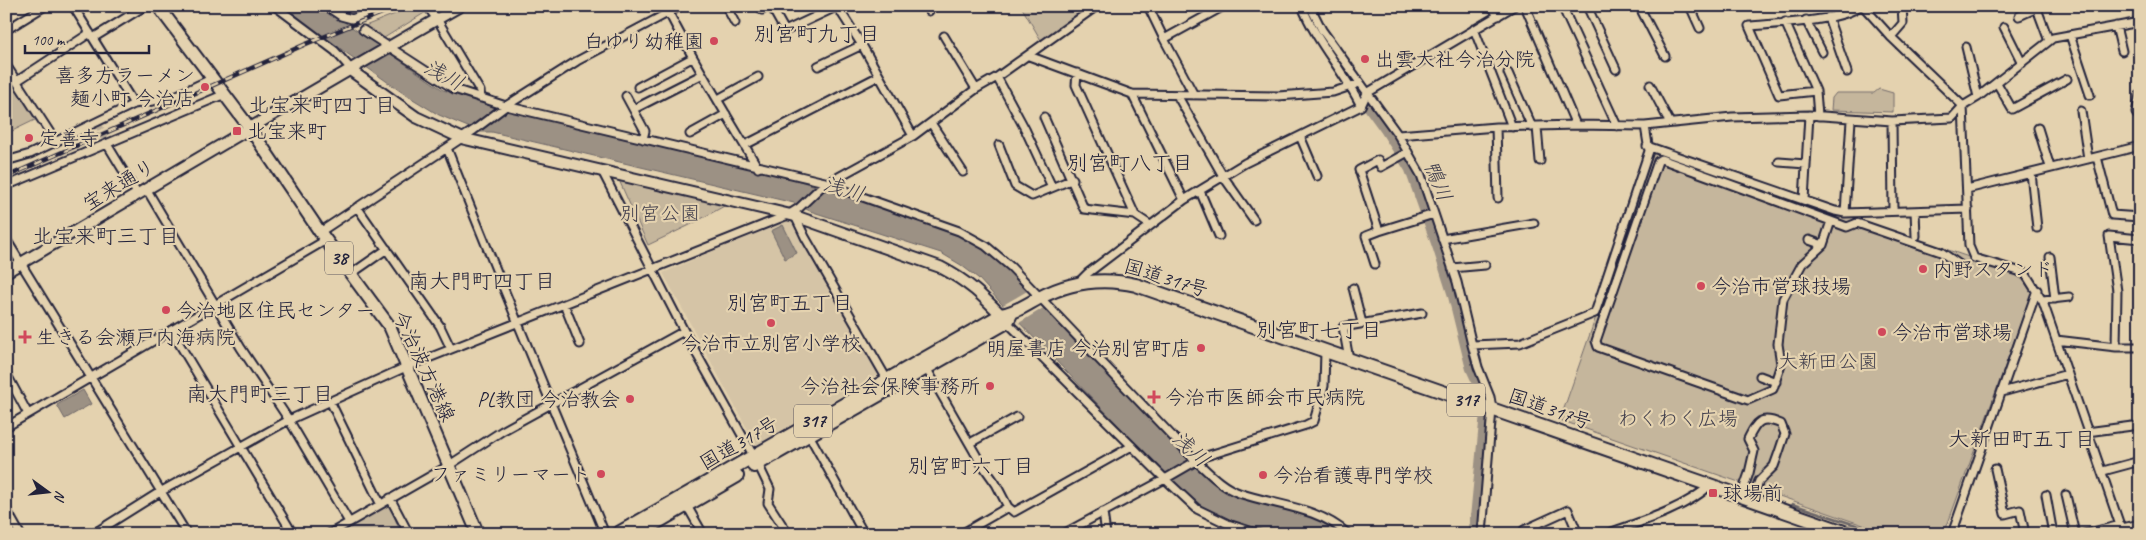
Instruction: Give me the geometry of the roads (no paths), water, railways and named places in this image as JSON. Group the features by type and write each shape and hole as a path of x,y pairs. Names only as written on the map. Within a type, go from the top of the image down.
{"highway":[{"name":"国道317号","path":"617,534 685,501 1038,298 1079,282 1118,281 1136,285 1492,408 1850,534"},
{"name":"国道317号","path":"638,534 685,501"}],"main road":[{"name":"今治波方港線","path":"158,6 211,79 249,127 323,236 390,327 478,534"}],"street":[{"path":"6,30 44,6"},
{"path":"73,6 134,104"},
{"path":"17,80 145,6"},
{"path":"275,6 335,51 350,69 416,117 461,138 794,213 940,267 962,278 1006,317 1132,446 1197,509 1228,524 1258,534"},
{"path":"326,6 341,16 352,19 384,6"},
{"path":"427,6 437,19 480,91 482,98"},
{"name":"宝来通り","path":"6,272 143,192 249,127 460,6"},
{"path":"6,427 216,303 323,236 357,207 474,130 504,107 577,61 681,6"},
{"path":"726,6 735,23"},
{"path":"762,10 771,6 785,31 838,6 913,136"},
{"path":"94,534 160,492 289,420 330,401 406,367 794,213 826,185 913,136 976,89 1028,56 1097,6"},
{"path":"1148,6 1194,95"},
{"path":"1164,39 1224,6"},
{"path":"1302,6 1312,28 1352,86 1361,106"},
{"path":"1310,6 1322,30 1398,135 1408,152 1420,175 1457,282 1478,367 1490,397 1492,408 1482,534"},
{"path":"1492,6 1498,16"},
{"path":"1079,282 1184,200 1253,159 1361,106 1367,93 1514,6"},
{"path":"1525,6 1576,125"},
{"path":"1562,6 1617,126"},
{"path":"1587,6 1616,69"},
{"path":"1639,6 1665,56"},
{"path":"1690,6 1700,28"},
{"path":"1816,91 1779,95 1749,26 1828,17 1853,12 1859,6"},
{"path":"1863,6 1891,37 1963,106 1969,246 1974,258 2025,274 2043,300 2122,529"},
{"path":"1891,37 1903,23 1902,6"},
{"path":"2019,16 2036,7 2050,41"},
{"path":"669,13 692,58 758,168"},
{"path":"1828,17 1848,72"},
{"path":"1806,20 1822,52"},
{"path":"1785,22 1816,91 1818,116"},
{"path":"1398,135 1512,127 1576,125 1645,126 1732,117 1818,116 1892,122 1952,118 1963,106 1978,98 2053,38 2140,22"},
{"path":"2116,26 2122,51"},
{"path":"2004,27 2022,63"},
{"path":"1474,29 1512,127"},
{"path":"363,30 388,48 454,89 504,107 643,139 826,185 974,238 1011,267 1038,298 1194,461 1221,483 1238,493 1309,510 1329,520 1348,534"},
{"path":"2070,35 2090,95"},
{"path":"944,36 976,89"},
{"path":"818,66 862,45"},
{"path":"1966,47 1978,98"},
{"path":"1028,56 1132,94 1278,96 1333,92 1360,84"},
{"path":"638,88 692,58"},
{"path":"6,65 56,142"},
{"path":"1078,73 1076,85 1135,215"},
{"path":"1508,73 1535,127 1540,161"},
{"path":"634,109 702,75"},
{"path":"744,145 879,76"},
{"path":"997,77 1025,129 1052,187"},
{"path":"718,99 758,78"},
{"path":"6,161 30,154 134,104 171,98 211,79"},
{"path":"1997,83 2012,109 2066,79"},
{"path":"1650,86 1670,123"},
{"path":"6,186 224,94"},
{"path":"1132,94 1184,200"},
{"path":"1177,95 1223,176 1254,220"},
{"path":"2140,95 2136,113 2140,118"},
{"path":"626,96 645,131 643,139"},
{"path":"2081,111 2088,159"},
{"path":"690,134 726,114"},
{"path":"1044,116 1084,209 1135,215 1150,225"},
{"path":"1804,200 1809,116"},
{"path":"1845,213 1851,120"},
{"path":"1892,122 1893,211"},
{"path":"931,123 963,172"},
{"path":"1472,345 1520,343 1595,313 1650,151 1647,146 1645,126"},
{"path":"1496,128 1498,198"},
{"path":"2038,128 2050,167"},
{"path":"1300,136 1317,176"},
{"path":"107,144 143,192 216,303 242,348 289,420 349,522"},
{"path":"999,145 1015,186 1032,196 1072,179"},
{"path":"1647,146 1845,213 1968,209"},
{"path":"1967,189 2140,146"},
{"path":"447,148 605,534"},
{"path":"1380,231 1359,170 1378,160 1381,167 1408,152"},
{"path":"2097,157 2112,215 2140,217"},
{"path":"1832,221 1823,245 1802,264 1783,299 1778,344 1782,364 1773,389 1748,400 1598,347 1596,341 1658,161 1661,160 1832,221 1847,227 1857,223 1941,252 1963,266"},
{"path":"1779,162 1806,164"},
{"path":"602,171 684,331 756,460 770,489 768,503 788,534"},
{"path":"2031,173 2037,228"},
{"path":"1200,191 1219,236"},
{"path":"357,207 440,326 451,349"},
{"path":"1915,212 1916,236"},
{"path":"794,213 805,236 890,384"},
{"path":"1375,264 1366,236 1434,214"},
{"path":"1442,240 1534,223"},
{"path":"2116,347 2117,291 2109,236 2140,239"},
{"path":"6,239 187,534"},
{"path":"1809,240 1823,245"},
{"path":"351,274 387,249"},
{"path":"2050,257 2056,299"},
{"path":"1452,268 1485,265"},
{"path":"1354,288 1362,324"},
{"path":"1952,534 2037,290"},
{"path":"2043,300 2069,297"},
{"path":"564,304 580,344"},
{"path":"1349,360 1343,327 1422,314"},
{"path":"171,330 293,534"},
{"path":"329,534 380,503 448,466 502,431 684,331"},
{"path":"2056,340 2116,347 2140,346"},
{"path":"1063,534 1194,461 1314,421 1324,386 1325,351"},
{"path":"924,364 1008,507 1014,512 1132,446"},
{"path":"6,373 28,414"},
{"path":"2002,392 2068,374"},
{"path":"1760,376 1776,382"},
{"path":"330,401 380,503"},
{"path":"970,443 1017,417"},
{"path":"1761,420 1772,420 1782,424 1785,434 1774,466 1746,498 1754,451 1748,439 1755,425 1761,420"},
{"path":"2087,432 2132,426"},
{"path":"807,431 864,534"},
{"path":"2103,471 2140,461"},
{"path":"1995,469 2005,514 2020,510 2025,534"},
{"path":"1606,534 1652,517 1700,494 1710,485"},
{"path":"2046,495 2053,534"},
{"path":"2066,495 2075,534"},
{"path":"390,498 409,534"},
{"path":"685,501 703,534"},
{"path":"961,534 1008,507"},
{"path":"6,509 20,534"},
{"path":"1524,530 1568,510 1578,534"},
{"path":"1103,512 1106,534"},
{"path":"2084,534 2122,529 2140,524"}],"waterway":[{"name":"鴨川","path":"1306,8 1331,51 1387,128 1412,168 1455,294 1473,367 1485,393"},
{"name":"鴨川","path":"1476,534 1487,418"},
{"path":"1792,504 1883,534"}],"tunnel":[{"path":"98,123 107,144"}],"railway":[{"path":"6,177 306,44 399,6"}],"place":[{"name":"白ゆり幼稚園","path":"714,41"},
{"name":"出雲大社今治分院","path":"1365,59"},
{"name":"喜多方ラーメン 麺小町 今治店","path":"205,87"},
{"name":"北宝来町","path":"237,131"},
{"name":"定善寺","path":"29,138"},
{"name":"内野スタンド","path":"1923,269"},
{"name":"今治市営球技場","path":"1701,286"},
{"name":"今治地区住民センター","path":"166,310"},
{"name":"今治市立別宮小学校","path":"771,323"},
{"name":"今治市営球場","path":"1882,332"},
{"name":"生きる会瀬戸内海病院","path":"25,337"},
{"name":"明屋書店 今治別宮町店","path":"1201,348"},
{"name":"今治社会保険事務所","path":"990,386"},
{"name":"今治市医師会市民病院","path":"1154,397"},
{"name":"PL教団 今治教会","path":"630,399"},
{"name":"ファミリーマート","path":"601,474"},
{"name":"今治看護専門学校","path":"1263,475"},
{"name":"球場前","path":"1713,493"}],"district":[{"name":"別宮町九丁目","path":"817,34"},
{"name":"北宝来町四丁目","path":"322,105"},
{"name":"別宮町八丁目","path":"1130,163"},
{"name":"北宝来町三丁目","path":"106,236"},
{"name":"南大門町四丁目","path":"482,281"},
{"name":"別宮町五丁目","path":"790,303"},
{"name":"別宮町七丁目","path":"1319,330"},
{"name":"南大門町三丁目","path":"260,394"},
{"name":"大新田町五丁目","path":"2022,439"},
{"name":"別宮町六丁目","path":"971,466"}],"water label":[{"name":"浅川","path":"444,75"},
{"name":"浅川","path":"844,189"},
{"name":"浅川","path":"1191,449"}],"park label":[{"name":"別宮公園","path":"660,213"},
{"name":"大新田公園","path":"1828,361"},
{"name":"わくわく広場","path":"1678,418"}]}
